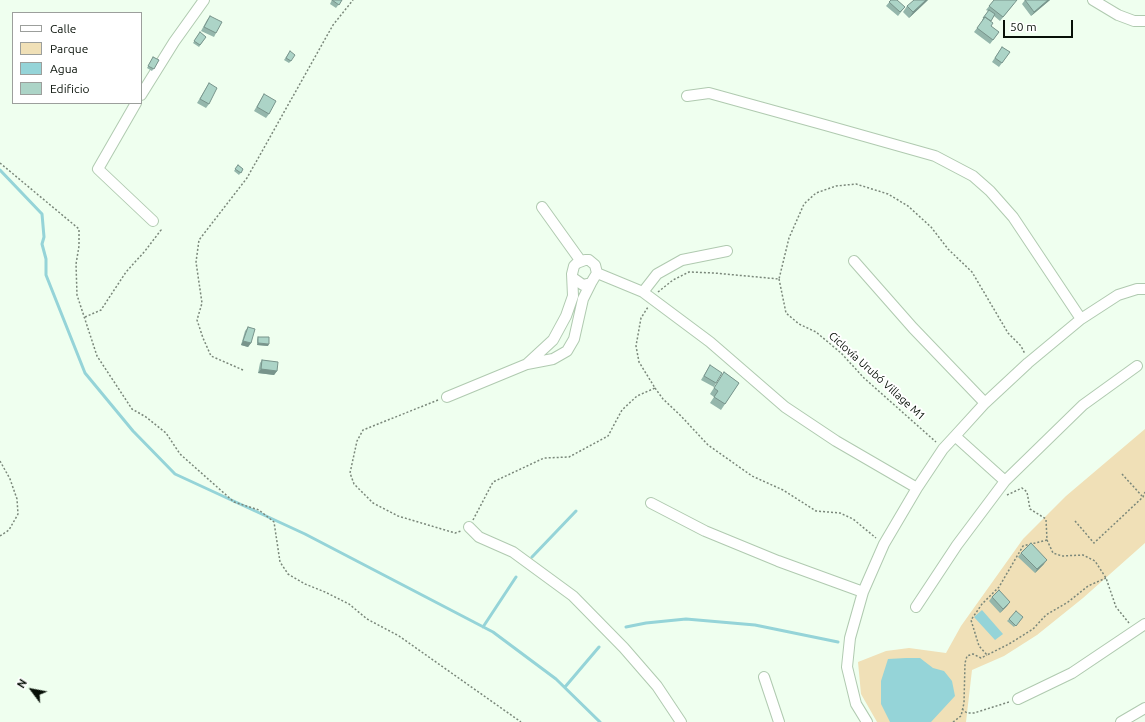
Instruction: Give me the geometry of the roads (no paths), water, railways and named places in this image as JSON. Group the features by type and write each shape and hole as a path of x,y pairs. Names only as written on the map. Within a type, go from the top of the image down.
{"street":[{"path":"142,93 174,42 204,0"},
{"path":"1093,0 1118,15 1134,20 1145,21"},
{"path":"687,96 709,93 825,125 935,156 973,176 990,191 1012,217 1081,319"},
{"path":"135,104 98,169 153,221"},
{"path":"542,207 580,260"},
{"path":"643,292 657,274 682,260 727,251"},
{"path":"527,364 553,340 566,316 573,296 574,278 572,270 580,260 589,260 592,262 597,273 643,292 710,342 785,407 836,442 917,488"},
{"path":"854,261 913,328 985,403"},
{"path":"447,397 527,364 553,359 567,351 574,339 583,299 597,273"},
{"path":"574,278 583,285 591,283"},
{"path":"867,722 856,704 847,667 850,638 863,592 884,544 917,488 943,449 985,403 1028,363 1081,319 1118,295 1137,289 1145,289"},
{"path":"916,607 957,545 1005,481 1083,405 1136,366"},
{"path":"955,436 1005,481"},
{"path":"651,503 705,531 778,561 863,592"},
{"path":"469,527 479,537 513,552 573,596 624,648 657,686 681,722"},
{"path":"1018,699 1072,673 1145,624"},
{"path":"764,677 780,722"},
{"path":"1120,722 1133,719 1145,708"}],"water":[{"path":"982,610 1003,634 995,640 974,617"},
{"path":"920,658 933,668 944,671 952,681 955,696 931,722 890,722 881,704 881,681 888,659"}],"waterway":[{"path":"0,170 42,214 44,237 42,244 46,259 46,275 85,373 133,431 175,474 305,534 493,632 556,679 600,722"},
{"path":"532,557 576,511"},
{"path":"483,627 516,577"},
{"path":"626,627 646,623 686,619 755,625 838,642"},
{"path":"565,687 599,647"}]}
